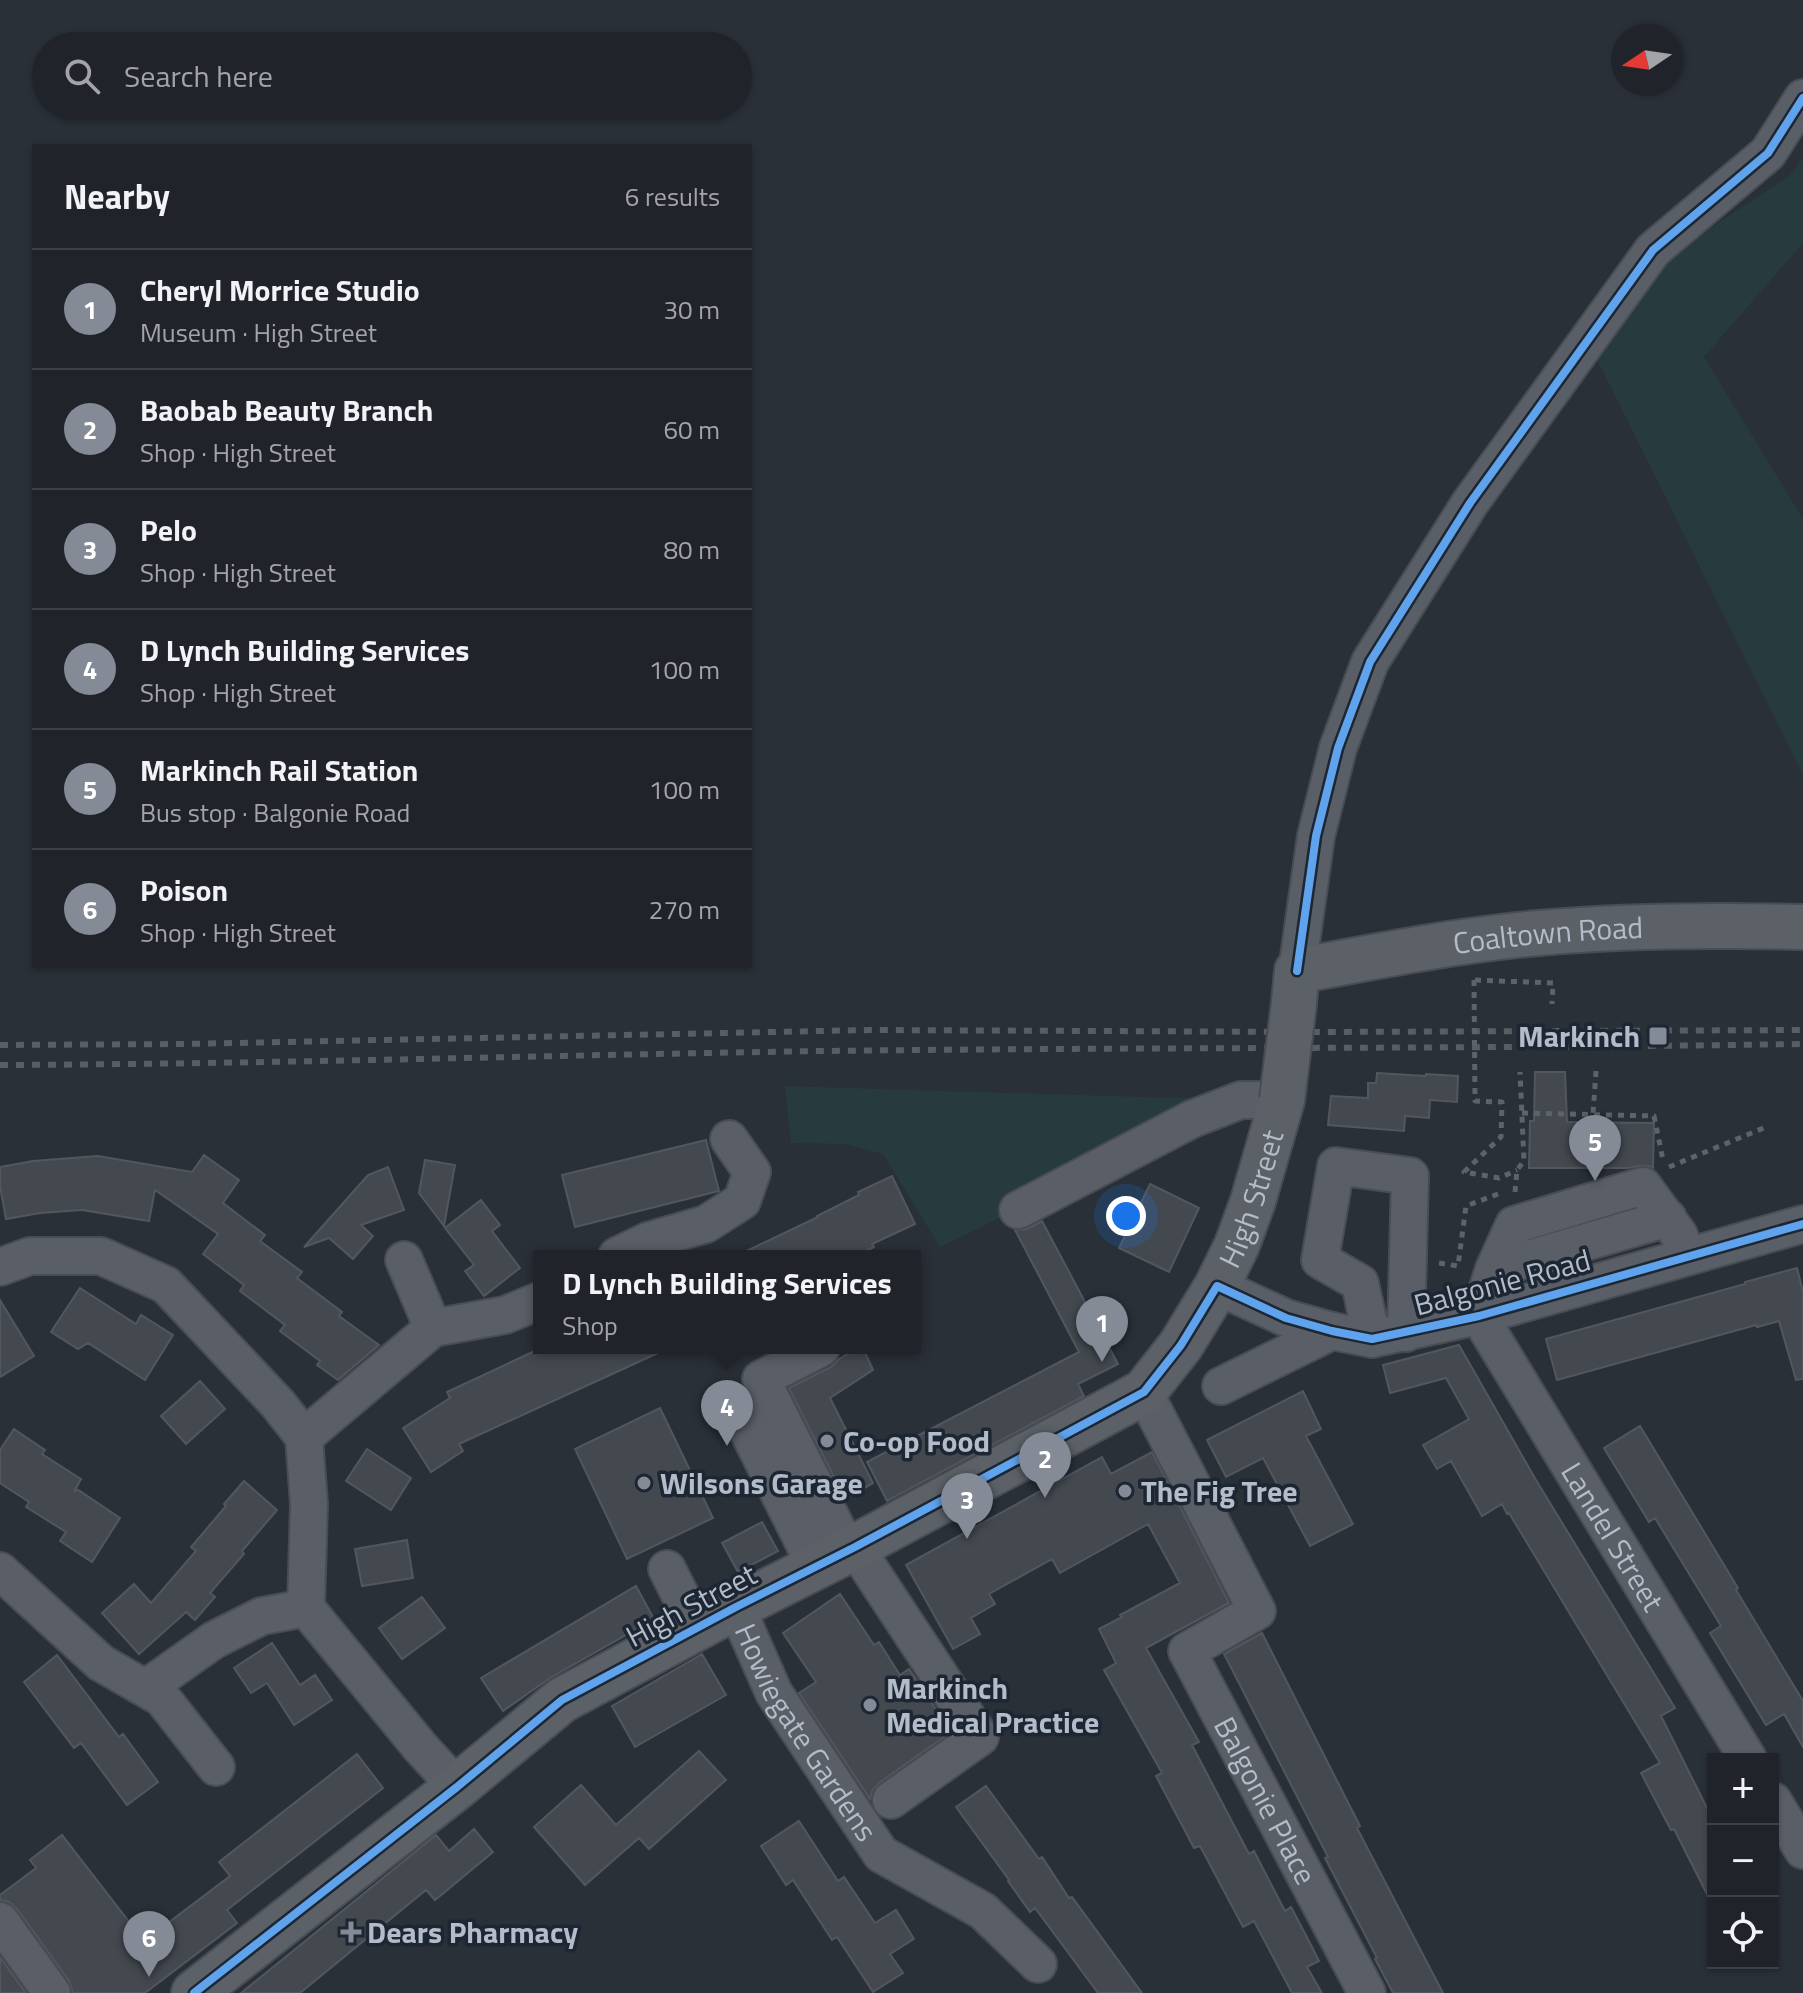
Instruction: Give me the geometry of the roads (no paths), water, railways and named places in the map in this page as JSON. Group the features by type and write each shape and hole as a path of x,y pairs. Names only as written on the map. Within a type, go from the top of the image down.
{"main road":[{"name":"Coaltown Road","path":"1296,987 1432,946 1538,933 1656,926 1803,927"},
{"name":"High Street","path":"194,1993 457,1787 562,1700 1144,1392 1181,1345 1217,1286 1237,1245 1282,1100 1296,987"}],"street":[{"path":"1296,987 1316,836 1338,748 1370,662 1470,503 1653,250 1768,153 1803,98"},
{"path":"1018,1210 1192,1119 1241,1100 1282,1100"},
{"path":"629,1250 648,1241 706,1224 742,1201 752,1172 729,1139"},
{"path":"1336,1166 1410,1176 1406,1259 1389,1336 1360,1283 1320,1260 1336,1166"},
{"path":"1479,1316 1494,1269 1514,1225 1643,1186 1679,1235 1687,1256"},
{"name":"Balgonie Road","path":"1217,1286 1286,1318 1332,1331 1389,1336 1479,1316 1803,1224"},
{"path":"0,1267 30,1256 101,1256 166,1285 278,1404 304,1437 309,1504 306,1608 457,1787"},
{"path":"404,1260 433,1328"},
{"path":"304,1437 433,1328 505,1315 533,1303"},
{"name":"Landel Street","path":"1479,1316 1744,1753"},
{"path":"1221,1386 1332,1331"},
{"path":"809,1354 761,1379 840,1555"},
{"name":"Balgonie Place","path":"1144,1392 1257,1611 1187,1651 1367,1993"},
{"path":"739,1413 840,1555 980,1737 891,1800"},
{"path":"667,1569 697,1628"},
{"path":"0,1571 101,1663 162,1698 216,1767"},
{"name":"Howiegate Gardens","path":"736,1607 774,1693 881,1854 983,1911 1038,1964"},
{"path":"146,1688 214,1640 262,1616 306,1608"},
{"path":"1779,1811 1803,1850"},
{"path":"0,1921 52,1993"}],"railway":[{"path":"0,1045 870,1030 1803,1030"},
{"path":"0,1065 824,1051 1803,1044"}],"place":[{"name":"Markinch","path":"1658,1036"},
{"name":"Markinch Rail Station","path":"1595,1181"},
{"name":"Cheryl Morrice Studio","path":"1102,1362"},
{"name":"Co-op Food","path":"827,1441"},
{"name":"D Lynch Building Services","path":"727,1446"},
{"name":"Wilsons Garage","path":"644,1483"},
{"name":"The Fig Tree","path":"1125,1491"},
{"name":"Baobab Beauty Branch","path":"1045,1498"},
{"name":"Pelo","path":"967,1539"},
{"name":"Markinch Medical Practice","path":"870,1705"},
{"name":"Dears Pharmacy","path":"351,1932"},
{"name":"Poison","path":"149,1977"}]}
